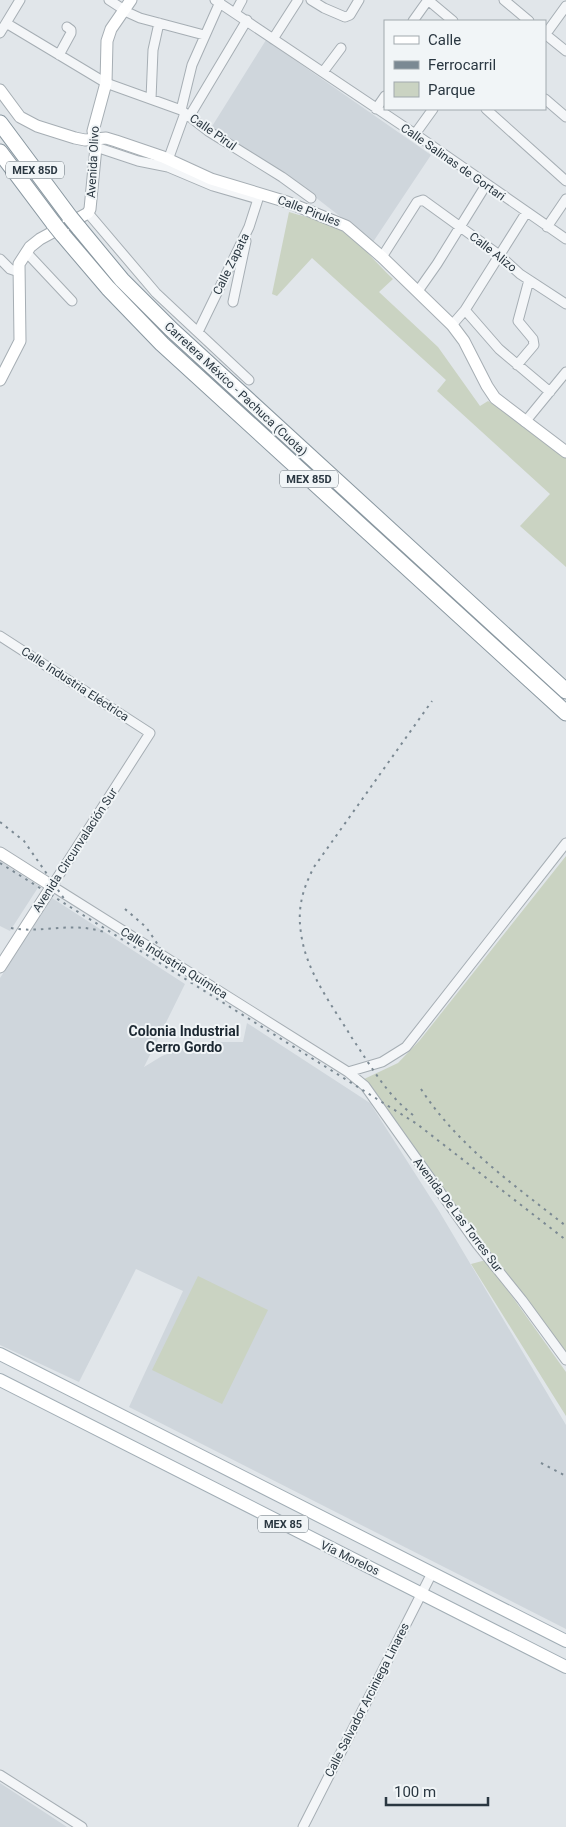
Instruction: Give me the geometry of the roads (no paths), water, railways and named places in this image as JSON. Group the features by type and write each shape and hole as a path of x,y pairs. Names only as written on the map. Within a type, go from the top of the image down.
{"highway":[{"name":"Carretera México - Pachuca (Cuota)","path":"0,123 75,223 122,280 171,329 566,691"},
{"name":"Carretera México - Pachuca (Cuota)","path":"0,152 58,229 108,288 162,344 566,714"}],"main road":[{"name":"Vía Morelos","path":"0,1354 566,1640"},
{"name":"Vía Morelos","path":"0,1380 566,1667"}],"street":[{"path":"0,34 5,19 20,0"},
{"path":"109,0 128,5 134,16 204,35"},
{"path":"235,13 242,0"},
{"path":"273,39 298,0"},
{"path":"311,0 343,17 347,17 359,0"},
{"path":"414,20 428,0 452,20"},
{"path":"504,0 528,20"},
{"path":"168,160 185,113 190,70 217,1"},
{"name":"Calle Salinas de Gortari","path":"217,1 415,134 566,240"},
{"name":"Avenida Olivo","path":"88,213 95,143 93,126 106,83 107,42 111,29 128,5"},
{"path":"546,33 566,6"},
{"name":"Calle Pirul","path":"5,19 59,56 106,83 185,113 208,131 282,177 311,198"},
{"path":"185,113 247,20"},
{"path":"150,99 152,50 159,23"},
{"path":"59,56 71,33 71,30 67,27"},
{"path":"546,35 566,52"},
{"path":"323,72 340,48"},
{"name":"Calle Pirules","path":"0,90 14,111 26,122 95,143 106,138 116,141 168,160 211,179 342,224 353,231 452,325 464,341 492,394 525,422 566,452"},
{"path":"376,109 384,97"},
{"path":"546,100 566,118"},
{"path":"415,134 432,110"},
{"path":"489,110 566,180"},
{"path":"95,143 138,161 168,167 233,193 259,196"},
{"path":"418,291 486,185"},
{"name":"Calle Zapata","path":"198,332 249,227 259,196"},
{"path":"547,227 566,199"},
{"name":"Calle Alizo","path":"382,257 420,200 499,255 529,280 566,304"},
{"path":"0,380 20,341 21,302 19,272 21,261 33,244 47,234 88,213 156,293 249,380"},
{"path":"452,325 465,310 526,213"},
{"path":"233,302 249,227"},
{"path":"26,252 72,301"},
{"path":"0,259 12,270 19,272"},
{"path":"517,365 534,344 533,339 518,321 529,280"},
{"path":"465,310 499,348 550,392"},
{"path":"525,422 564,378"},
{"name":"Calle Industria Eléctrica","path":"0,636 150,733"},
{"name":"Avenida Circunvalación Sur","path":"0,967 150,733"},
{"path":"348,1072 382,1062 406,1047 566,843"},
{"name":"Calle Industria Química","path":"0,853 348,1072"},
{"name":"Avenida De Las Torres Sur","path":"348,1072 365,1086 456,1216 566,1360"},
{"name":"Calle Salvador Arciniega Linares","path":"303,1827 432,1572"},
{"path":"0,1775 82,1827"}],"railway":[{"path":"413,1115 403,1107 380,1079 321,988 308,961 304,947 300,924 300,907 304,891 314,867 432,701"},
{"path":"0,822 24,841 65,900"},
{"path":"0,863 417,1124 566,1240"},
{"path":"125,909 146,927 175,970"},
{"path":"11,928 34,930 68,927 104,932"},
{"path":"421,1089 436,1110 469,1146 566,1226"},
{"path":"541,1463 566,1476"}],"district":[{"name":"Colonia Industrial Cerro Gordo","path":"184,1040"}]}
